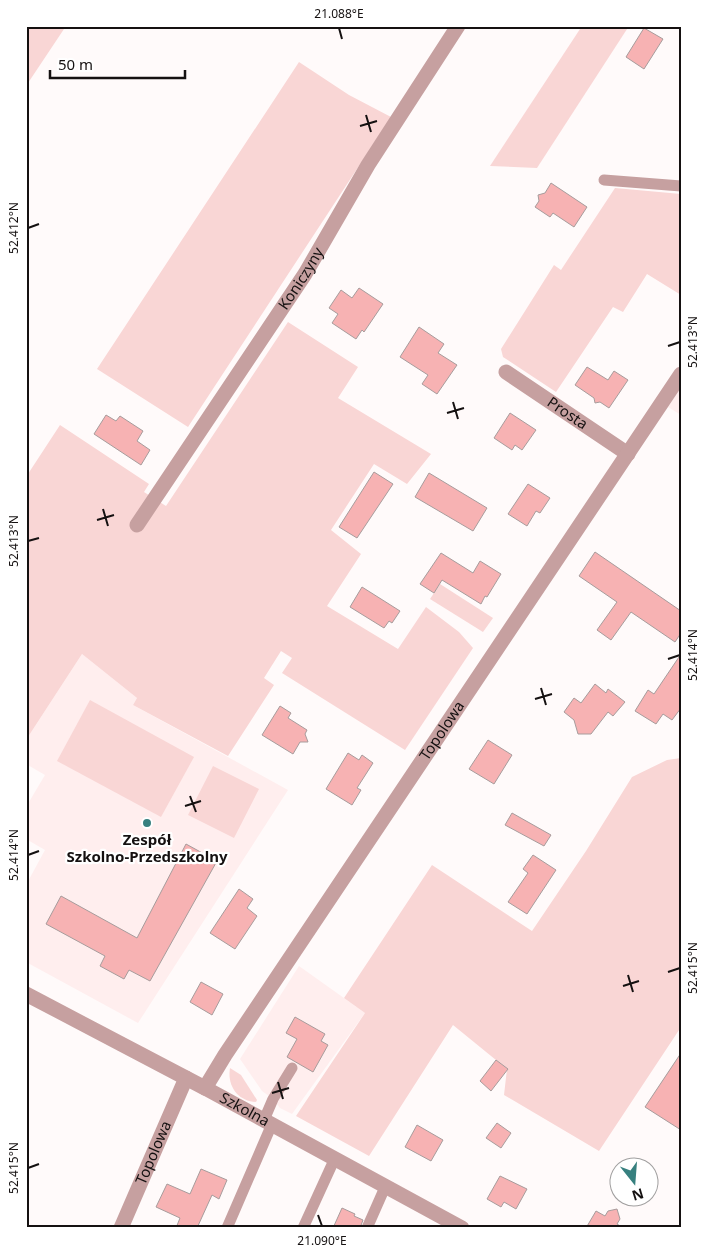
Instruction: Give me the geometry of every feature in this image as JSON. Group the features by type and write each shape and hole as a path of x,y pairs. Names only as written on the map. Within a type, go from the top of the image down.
{"street":[{"name":"Koniczyny","path":"137,525 304,274 368,165 458,26"},
{"name":"Prosta","path":"506,372 628,454"},
{"name":"Topolowa","path":"205,1088 231,1046 681,374"},
{"name":"Szkolna","path":"26,994 386,1185 462,1228"},
{"name":"Topolowa","path":"121,1228 186,1078"}],"lane":[{"path":"604,180 681,186"},
{"path":"227,1228 268,1122 273,1099 292,1068"},
{"path":"303,1228 335,1158"},
{"path":"368,1228 386,1185"}],"shaded area":[{"path":"26,26 66,26 26,86"},
{"path":"582,26 629,26 537,168 490,166"},
{"path":"299,62 349,95 391,117 188,427 97,369"},
{"path":"615,188 681,194 681,295 647,274 623,312 613,307 556,392 503,357 501,349 554,265 561,270"},
{"path":"288,322 358,367 338,398 431,454 407,484 374,464 331,530 361,554 327,606 398,649 426,607 459,632 473,648 405,750 282,673 292,658 281,651 264,678 274,685 228,756 133,705 137,698 82,654 26,740 26,477 60,425 149,484 144,492 166,506"},
{"path":"681,387 681,415 668,407"},
{"path":"440,584 493,618 483,632 430,599"},
{"name":"Zespół Szkolno-Przedszkolny","path":"82,654 137,698 133,705 288,790 138,1023 26,962 26,885 45,850 26,839 26,807 45,775 26,764 26,740"},
{"path":"90,700 194,757 161,817 57,761"},
{"path":"681,758 681,1027 599,1151 504,1095 507,1069 453,1025 369,1156 296,1116 365,1013 344,998 432,865 532,931 586,851 632,777 667,760"},
{"path":"213,766 259,789 234,838 188,815"},
{"path":"299,966 365,1013 292,1114 280,1108 273,1099 262,1091 240,1059"},
{"path":"230,1068 241,1075 257,1100 256,1102 243,1099 235,1091 230,1080"}],"building":[{"path":"644,28 663,39 644,69 626,57"},
{"path":"551,183 587,207 574,227 553,213 550,217 535,207 539,201 538,195 545,193"},
{"path":"359,288 383,304 364,332 362,330 356,339 332,323 338,314 329,308 341,290 352,298"},
{"path":"419,327 444,344 438,353 457,365 437,394 422,384 428,375 400,357"},
{"path":"587,367 608,380 614,371 628,380 609,408 600,402 595,403 594,398 575,385"},
{"path":"510,413 536,430 522,450 515,445 512,450 494,438"},
{"path":"106,415 116,421 120,416 143,431 137,441 150,450 141,465 94,434"},
{"path":"374,472 393,484 357,538 339,527"},
{"path":"429,473 487,508 473,531 415,497"},
{"path":"528,484 550,498 540,513 536,511 527,526 508,514"},
{"path":"595,552 681,611 681,633 675,642 631,612 611,640 597,630 617,602 579,576"},
{"path":"441,553 473,573 480,561 501,574 481,604 442,580 434,593 420,584"},
{"path":"362,587 400,611 392,623 389,621 384,628 350,607"},
{"path":"681,654 681,708 672,720 663,714 656,724 635,711 648,690 654,694"},
{"path":"595,684 606,693 608,689 625,702 613,716 608,712 591,734 578,734 574,720 564,712 574,698 581,703"},
{"path":"280,706 291,713 288,718 307,730 305,734 308,742 300,742 293,754 262,735"},
{"path":"488,740 512,755 494,784 469,769"},
{"path":"348,753 359,760 362,755 373,763 357,788 361,790 352,805 326,789"},
{"path":"512,813 551,835 544,846 505,825"},
{"path":"186,844 217,861 150,981 129,970 124,979 100,966 105,956 46,924 61,896 137,938"},
{"path":"533,855 556,870 527,914 508,902 528,873 523,869"},
{"path":"239,889 253,899 247,908 257,916 235,949 210,933"},
{"path":"201,982 223,994 212,1015 190,1002"},
{"path":"295,1017 325,1034 321,1041 328,1045 313,1072 287,1057 297,1039 286,1033"},
{"path":"681,1053 681,1130 645,1107"},
{"path":"496,1060 508,1069 491,1091 480,1081"},
{"path":"497,1123 511,1133 501,1148 486,1138"},
{"path":"417,1125 443,1140 431,1161 405,1147"},
{"path":"201,1169 227,1180 219,1199 212,1195 197,1228 176,1228 180,1218 156,1207 167,1184 190,1194"},
{"path":"500,1176 527,1189 516,1209 504,1202 501,1207 487,1199"},
{"path":"342,1208 363,1220 360,1228 333,1228"},
{"path":"617,1209 620,1219 617,1224 623,1228 586,1228 596,1211 605,1216 608,1211"}],"place":[{"name":"Zespół Szkolno-Przedszkolny","path":"147,823"}]}
